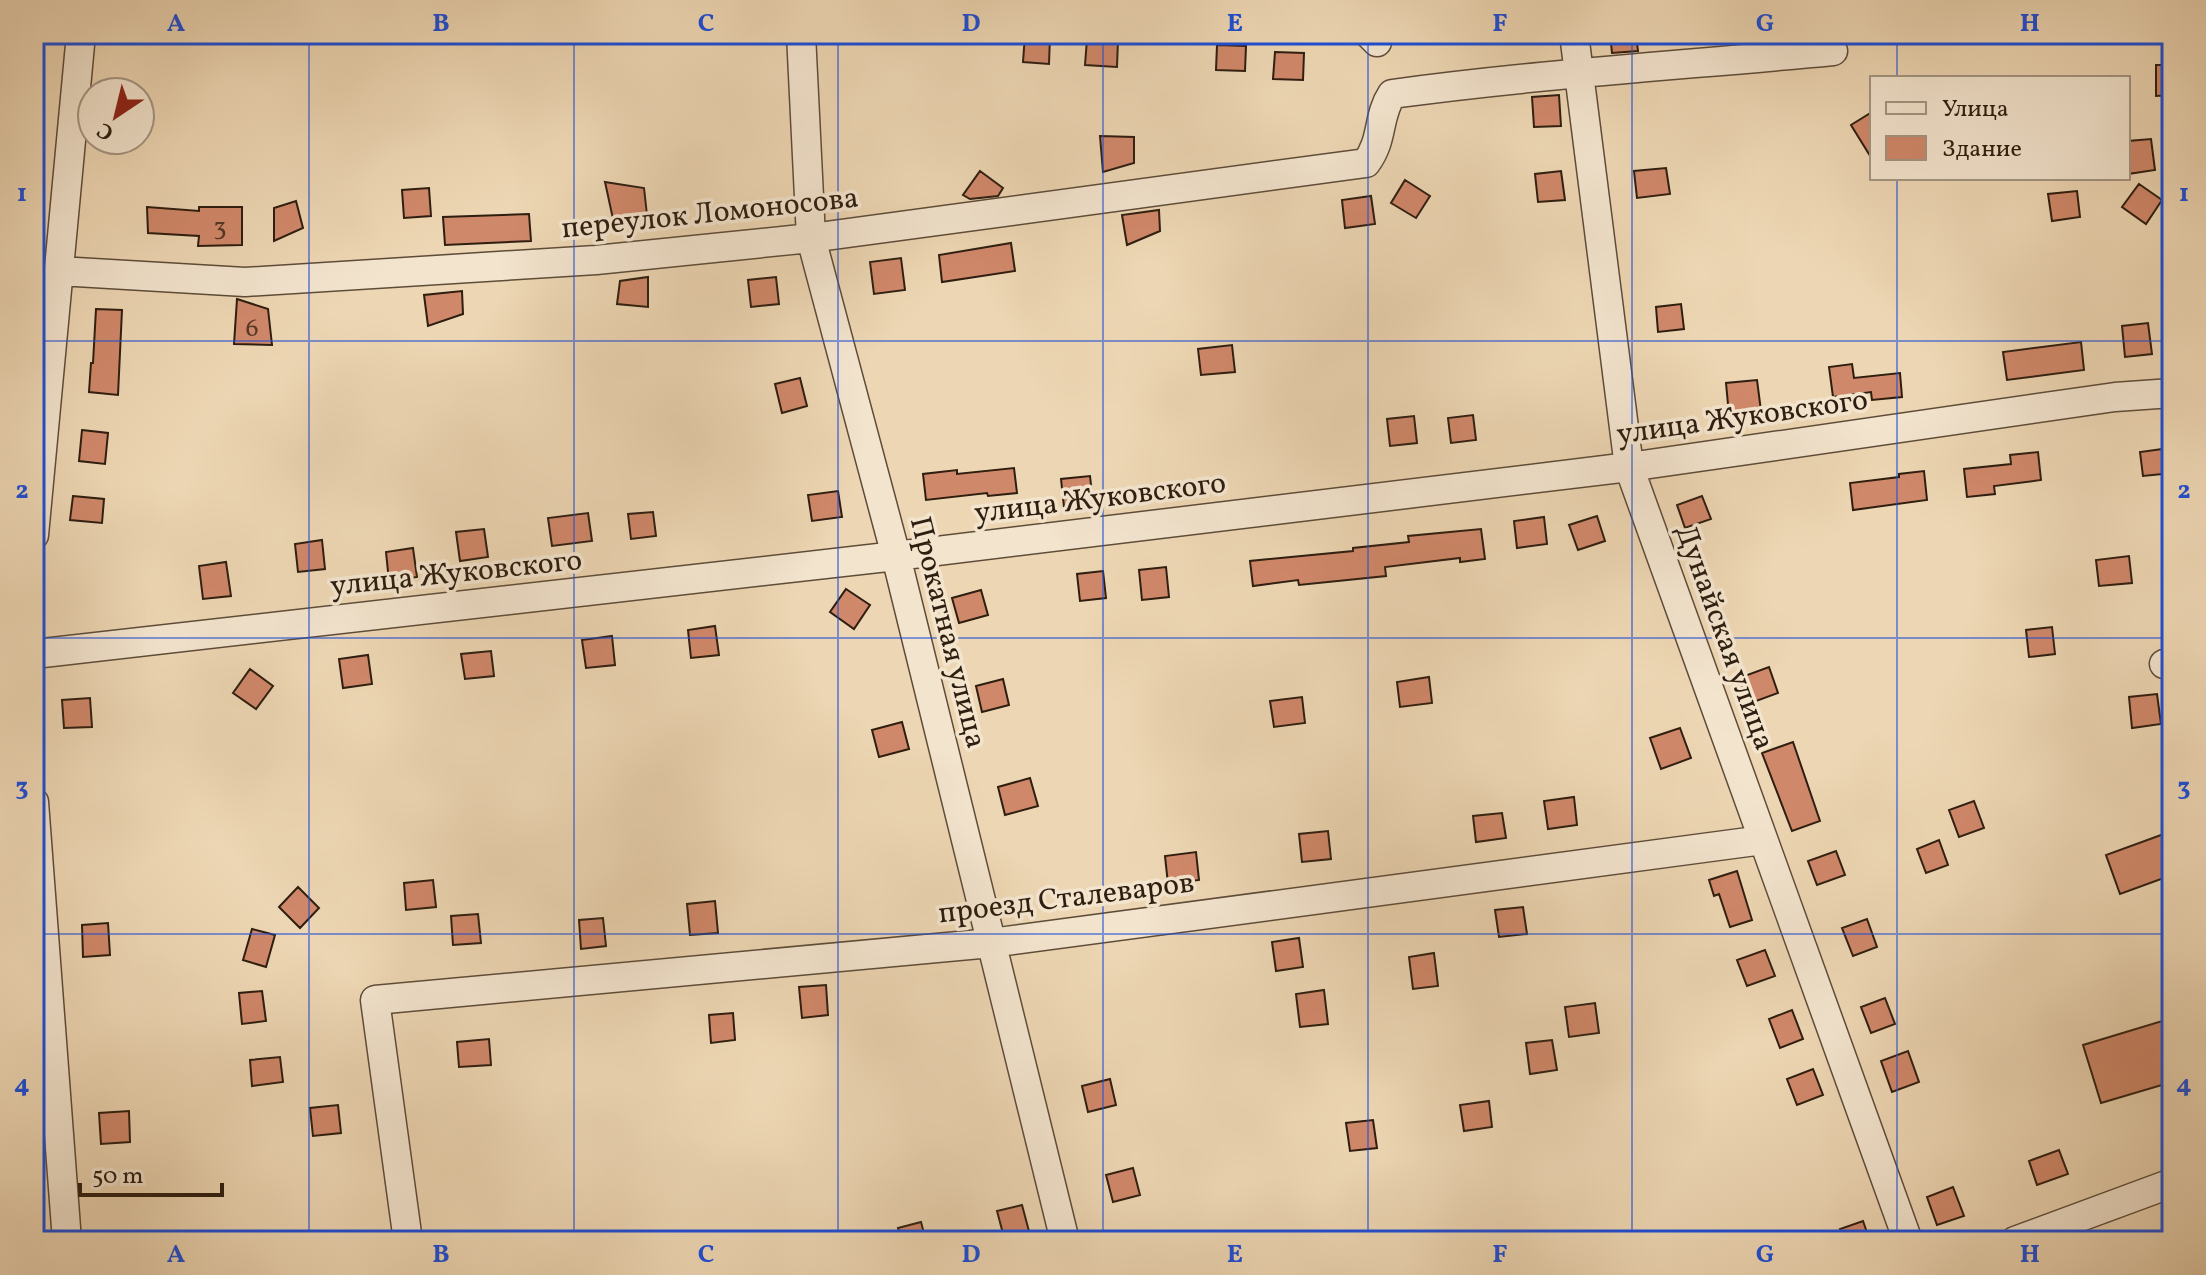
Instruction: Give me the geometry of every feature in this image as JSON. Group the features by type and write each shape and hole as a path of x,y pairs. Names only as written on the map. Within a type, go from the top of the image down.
{"street":[{"path":"34,535 81,34"},
{"name":"Прокатная улица","path":"801,34 811,238 896,556 1065,1241"},
{"name":"Дунайская улица","path":"1574,34 1629,467 1908,1241"},
{"path":"1579,75 1833,51"},
{"name":"переулок Ломоносова","path":"59,271 245,282 596,260 811,238 1366,163 1376,149 1382,109 1392,94 1496,79 1579,75"},
{"name":"улица Жуковского","path":"34,654 896,556 1629,467 2115,397 2172,393"},
{"path":"34,802 67,1241"},
{"name":"проезд Сталеваров","path":"408,1241 375,1000 991,943 1763,840"},
{"path":"2015,1241 2172,1183"}],"building":[{"path":"1610,34 1636,34 1638,51 1612,53"},
{"path":"1025,35 1050,36 1049,64 1023,62"},
{"path":"1087,39 1118,40 1117,67 1085,65"},
{"path":"1217,45 1246,46 1245,71 1216,70"},
{"path":"1275,52 1304,53 1303,80 1273,79"},
{"path":"2156,65 2172,65 2172,95 2156,96"},
{"path":"1559,95 1561,126 1534,127 1532,97"},
{"path":"1870,113 1870,156 1851,125"},
{"path":"1100,136 1134,137 1134,163 1103,172"},
{"path":"2151,139 2155,170 2130,174 2130,141"},
{"path":"1666,168 1670,194 1637,198 1634,171"},
{"path":"980,171 1003,188 998,196 970,199 963,195"},
{"path":"1561,171 1565,200 1538,202 1535,174"},
{"path":"1405,180 1430,196 1416,218 1391,203"},
{"path":"605,182 644,188 647,215 613,219"},
{"path":"2139,184 2162,200 2146,224 2122,207"},
{"path":"429,188 431,216 404,218 402,190"},
{"path":"2077,191 2080,217 2052,221 2048,194"},
{"path":"1371,196 1375,224 1345,228 1342,200"},
{"path":"296,201 303,228 274,241 274,208"},
{"path":"147,207 199,211 199,207 242,207 242,245 198,246 199,236 148,233"},
{"path":"1159,210 1160,231 1127,245 1122,215"},
{"path":"529,214 531,241 445,245 443,217"},
{"path":"1011,243 1015,271 942,282 939,255"},
{"path":"901,258 905,290 874,294 870,262"},
{"path":"648,277 648,307 617,304 620,281"},
{"path":"776,277 779,304 751,307 748,280"},
{"path":"462,291 463,314 428,326 424,295"},
{"path":"237,299 268,309 272,345 234,344"},
{"path":"1681,304 1684,329 1658,332 1656,307"},
{"path":"96,309 122,310 118,395 89,392"},
{"path":"2148,323 2152,354 2125,357 2122,326"},
{"path":"2081,342 2084,370 2007,380 2003,352"},
{"path":"1232,345 1235,372 1201,375 1198,349"},
{"path":"1852,364 1854,378 1900,373 1902,397 1872,400 1871,392 1833,397 1829,367"},
{"path":"800,378 807,406 782,413 775,384"},
{"path":"1757,380 1761,411 1729,415 1726,383"},
{"path":"1473,415 1476,440 1451,443 1448,418"},
{"path":"1414,416 1417,443 1390,446 1387,419"},
{"path":"82,430 108,433 105,464 79,461"},
{"path":"2170,448 2172,473 2143,476 2140,452"},
{"path":"2038,452 2041,480 1994,486 1995,494 1967,497 1964,469 2011,464 2010,455"},
{"path":"1014,468 1017,493 926,500 923,474"},
{"path":"1924,471 1927,500 1853,510 1850,483"},
{"path":"1090,476 1093,503 1064,507 1061,479"},
{"path":"838,491 842,517 812,521 808,495"},
{"path":"73,496 104,499 102,523 70,520"},
{"path":"1702,496 1711,519 1685,528 1677,505"},
{"path":"653,512 656,536 631,539 628,514"},
{"path":"588,513 592,541 552,546 548,518"},
{"path":"1597,516 1605,541 1578,550 1569,525"},
{"path":"1544,517 1547,544 1517,548 1514,521"},
{"path":"484,529 488,557 460,561 456,532"},
{"path":"1481,529 1485,559 1460,562 1460,558 1385,567 1386,576 1299,585 1298,580 1253,586 1250,561 1353,551 1353,548 1409,542 1408,536"},
{"path":"322,540 325,569 298,572 295,544"},
{"path":"413,548 417,577 389,581 386,552"},
{"path":"2129,556 2132,583 2099,586 2096,560"},
{"path":"226,562 231,596 203,599 199,566"},
{"path":"1166,567 1169,597 1142,600 1139,570"},
{"path":"1103,571 1106,598 1080,601 1077,574"},
{"path":"846,589 870,605 854,629 830,612"},
{"path":"981,590 988,615 959,623 952,598"},
{"path":"715,626 719,655 691,658 688,630"},
{"path":"2052,627 2055,654 2029,657 2026,630"},
{"path":"612,636 615,665 586,668 582,640"},
{"path":"491,651 494,676 465,679 461,654"},
{"path":"368,655 372,684 343,688 339,659"},
{"path":"1769,667 1778,693 1748,704 1739,678"},
{"path":"250,669 273,686 256,709 233,693"},
{"path":"1429,677 1432,703 1400,707 1397,682"},
{"path":"1003,679 1009,705 982,712 976,686"},
{"path":"2157,694 2161,724 2132,728 2129,697"},
{"path":"1302,697 1305,723 1274,727 1270,701"},
{"path":"90,698 92,727 64,728 62,700"},
{"path":"902,722 909,749 879,757 872,730"},
{"path":"1680,728 1691,758 1661,769 1650,738"},
{"path":"1793,742 1820,821 1792,831 1762,753"},
{"path":"1030,778 1038,806 1005,815 998,787"},
{"path":"1574,797 1577,825 1548,829 1544,801"},
{"path":"1974,801 1984,828 1959,837 1949,810"},
{"path":"1502,813 1506,838 1476,842 1473,816"},
{"path":"1328,831 1331,859 1302,862 1299,834"},
{"path":"2172,831 2172,875 2120,894 2106,855"},
{"path":"1939,840 1948,865 1926,873 1917,849"},
{"path":"1836,851 1845,875 1817,885 1808,861"},
{"path":"1196,852 1199,880 1168,884 1165,856"},
{"path":"1737,871 1752,920 1730,927 1719,894 1714,896 1709,880"},
{"path":"433,880 436,907 406,910 404,883"},
{"path":"298,887 319,908 300,928 279,907"},
{"path":"715,901 718,933 690,935 687,904"},
{"path":"1523,907 1527,934 1499,937 1495,910"},
{"path":"478,914 481,943 453,945 451,916"},
{"path":"603,918 606,946 581,949 579,920"},
{"path":"1867,919 1877,947 1853,956 1842,928"},
{"path":"108,923 110,955 83,957 82,925"},
{"path":"252,929 275,935 266,967 243,960"},
{"path":"1299,938 1303,967 1276,971 1272,942"},
{"path":"1765,950 1775,976 1747,986 1737,960"},
{"path":"1434,953 1438,986 1413,989 1409,957"},
{"path":"826,985 828,1015 802,1018 799,987"},
{"path":"1324,990 1328,1024 1300,1027 1296,994"},
{"path":"262,991 266,1021 242,1024 239,993"},
{"path":"1885,998 1895,1024 1871,1033 1861,1007"},
{"path":"1595,1003 1599,1033 1569,1037 1565,1007"},
{"path":"1792,1010 1803,1039 1780,1048 1769,1019"},
{"path":"733,1013 735,1040 711,1043 709,1015"},
{"path":"2172,1018 2172,1082 2101,1103 2083,1045"},
{"path":"489,1039 491,1065 459,1067 457,1042"},
{"path":"1552,1040 1557,1070 1530,1074 1526,1043"},
{"path":"1908,1051 1919,1082 1892,1092 1881,1061"},
{"path":"280,1057 283,1082 252,1086 250,1060"},
{"path":"1813,1069 1823,1095 1797,1105 1787,1079"},
{"path":"1110,1079 1116,1105 1088,1112 1082,1086"},
{"path":"1489,1101 1492,1127 1464,1131 1460,1105"},
{"path":"338,1105 341,1133 313,1136 310,1108"},
{"path":"129,1111 130,1142 101,1144 99,1113"},
{"path":"1373,1120 1377,1148 1350,1151 1346,1123"},
{"path":"2059,1150 2068,1174 2037,1185 2029,1161"},
{"path":"1133,1168 1140,1195 1113,1202 1106,1175"},
{"path":"1953,1187 1964,1216 1937,1225 1927,1197"},
{"path":"1022,1205 1030,1235 1005,1241 997,1211"},
{"path":"1863,1221 1870,1241 1845,1241 1840,1229"},
{"path":"921,1222 926,1241 901,1241 898,1228"}]}
